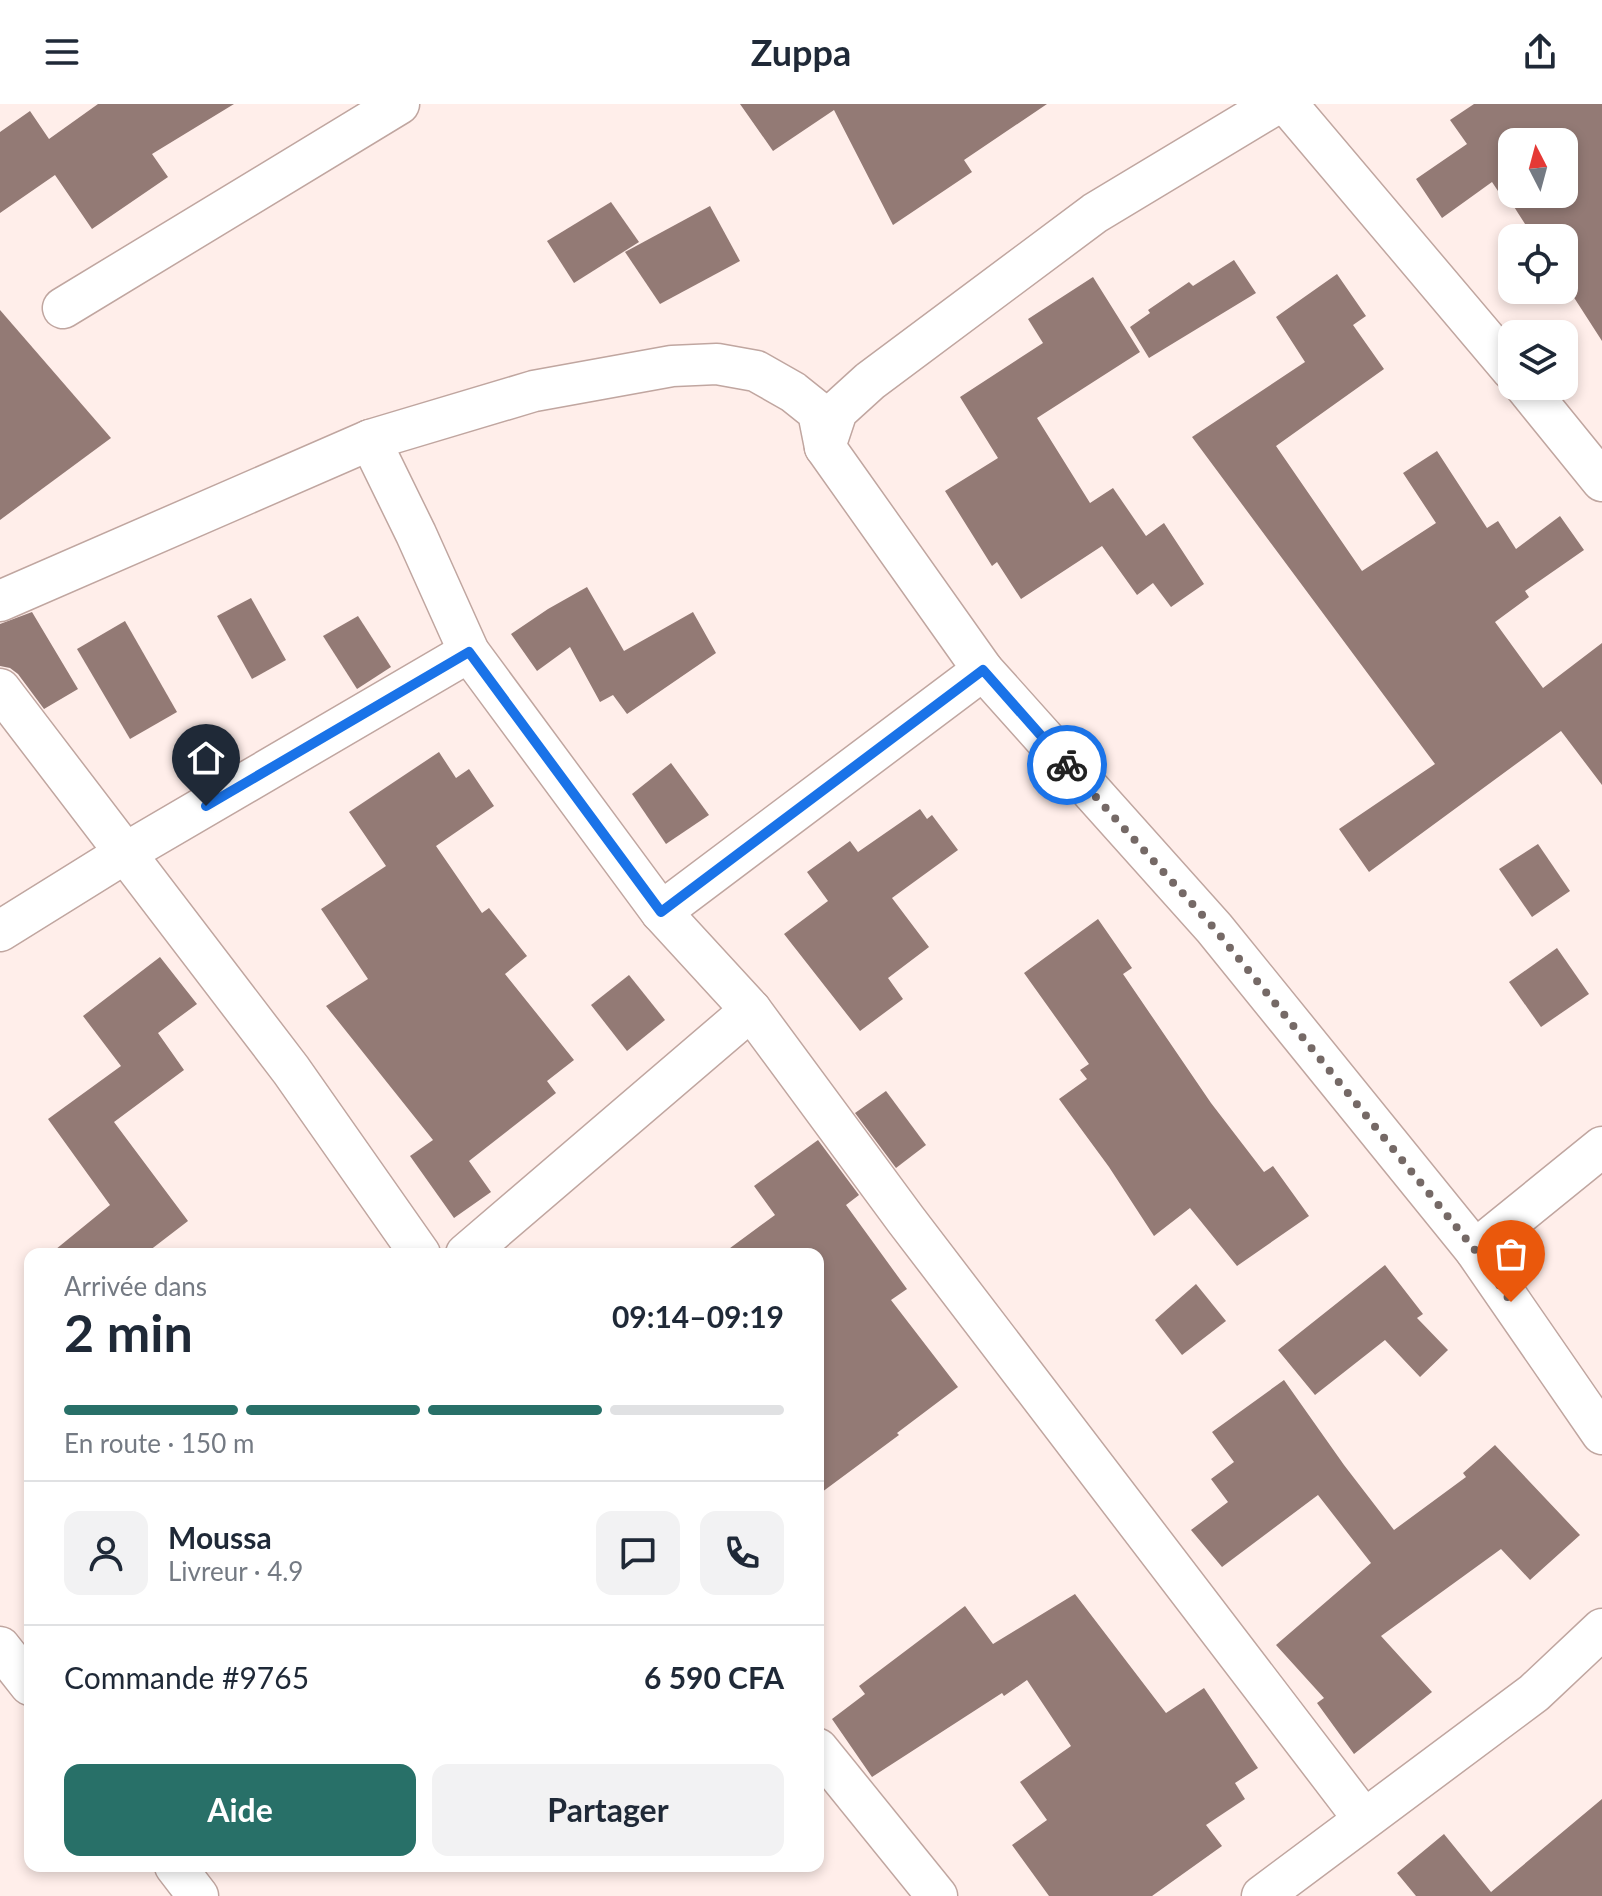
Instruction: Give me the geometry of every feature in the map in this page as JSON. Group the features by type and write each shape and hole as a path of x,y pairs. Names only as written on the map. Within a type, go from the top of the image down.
{"street":[{"path":"63,308 399,104"},
{"path":"825,447 837,411 870,381 1095,213 1276,104"},
{"path":"1287,104 1498,353"},
{"path":"0,601 370,440 534,391 672,366 717,364 756,371 793,392 818,412 825,447 983,670 1214,928 1475,1250 1602,1434"},
{"path":"1536,400 1602,481"},
{"path":"370,440 469,652 661,912 751,1010 906,1220 1363,1818"},
{"path":"0,931 127,852 469,652"},
{"path":"661,912 983,670"},
{"path":"0,689 291,1070 416,1248"},
{"path":"473,1248 751,1010"},
{"path":"1475,1250 1602,1147"},
{"path":"1262,1896 1534,1693 1602,1629"},
{"path":"0,1647 24,1677"},
{"path":"824,1756 937,1896"},
{"path":"180,1872 198,1896"}],"building":[{"path":"98,104 234,104 152,154 168,177 92,229 55,175 0,213 0,132 30,111 49,139"},
{"path":"740,104 1047,104 964,160 972,172 893,225 834,110 773,151"},
{"path":"1474,104 1602,104 1602,341 1578,304 1578,224 1525,224 1515,208 1578,208 1578,128 1498,128 1498,191 1492,182 1442,218 1416,179 1467,144 1450,120"},
{"path":"611,202 639,242 574,283 547,241"},
{"path":"710,206 740,261 660,304 625,252"},
{"path":"1234,260 1256,293 1149,358 1130,327 1150,313 1148,310 1189,282 1193,286"},
{"path":"1337,274 1366,316 1353,325 1384,369 1276,446 1362,571 1436,523 1403,473 1437,451 1487,528 1498,521 1516,549 1560,516 1584,550 1525,591 1529,597 1495,622 1543,688 1602,643 1602,785 1561,731 1369,872 1339,829 1435,764 1192,437 1305,362 1276,317"},
{"path":"1093,277 1140,352 1037,418 1090,503 1113,488 1146,536 1164,523 1204,584 1171,607 1153,583 1137,595 1102,546 1021,599 997,562 992,566 945,491 998,458 960,397 1043,343 1028,319"},
{"path":"0,310 111,438 0,520"},
{"path":"587,587 624,651 693,612 716,653 627,714 613,695 600,702 570,647 537,671 511,634"},
{"path":"251,598 286,660 252,679 217,616"},
{"path":"32,612 78,689 44,709 18,674 0,666 0,624"},
{"path":"358,616 391,667 357,689 323,636"},
{"path":"125,621 177,712 130,739 77,649"},
{"path":"439,752 456,778 469,769 494,806 436,846 482,913 489,908 527,956 505,974 574,1060 547,1081 556,1093 469,1161 491,1192 454,1218 410,1156 433,1140 326,1006 368,979 321,909 386,866 349,812"},
{"path":"671,763 709,815 666,844 632,794"},
{"path":"920,809 927,819 932,815 958,850 892,898 929,947 888,978 903,999 860,1031 784,934 828,901 807,872 850,841 858,852"},
{"path":"1538,844 1570,891 1532,917 1499,869"},
{"path":"1098,919 1132,968 1123,974 1211,1103 1264,1172 1273,1166 1309,1216 1237,1266 1190,1208 1154,1236 1059,1099 1087,1079 1080,1070 1089,1064 1024,973"},
{"path":"1557,948 1589,994 1541,1027 1509,982"},
{"path":"160,957 197,1004 158,1033 184,1070 114,1122 188,1221 153,1248 57,1248 110,1205 48,1119 121,1066 83,1016"},
{"path":"629,975 665,1020 627,1051 591,1005"},
{"path":"886,1091 926,1145 896,1168 855,1113"},
{"path":"818,1140 859,1195 846,1205 907,1289 891,1300 958,1387 824,1491 824,1248 730,1248 775,1215 754,1186"},
{"path":"1385,1265 1423,1314 1417,1318 1448,1350 1420,1377 1385,1340 1315,1395 1278,1350"},
{"path":"1196,1284 1226,1321 1182,1355 1155,1320"},
{"path":"1284,1380 1394,1530 1466,1477 1463,1473 1495,1445 1580,1535 1530,1580 1501,1549 1381,1636 1432,1692 1354,1754 1317,1703 1324,1698 1276,1645 1371,1563 1318,1495 1222,1567 1191,1530 1228,1502 1211,1479 1234,1462 1212,1432"},
{"path":"1075,1594 1166,1713 1204,1688 1258,1768 1235,1783 1245,1799 1206,1825 1222,1846 1152,1896 1049,1896 1012,1845 1047,1820 1020,1782 1071,1746 1027,1680 872,1777 832,1719 865,1694 859,1686 965,1606 993,1644"},
{"path":"1602,1799 1602,1896 1416,1896 1397,1873 1444,1834 1491,1892"}],"way so far":[{"path":"1067,765 1214,928 1475,1250 1511,1302"}],"route":[{"path":"206,806 469,652 661,912 983,670 1067,765"}]}
